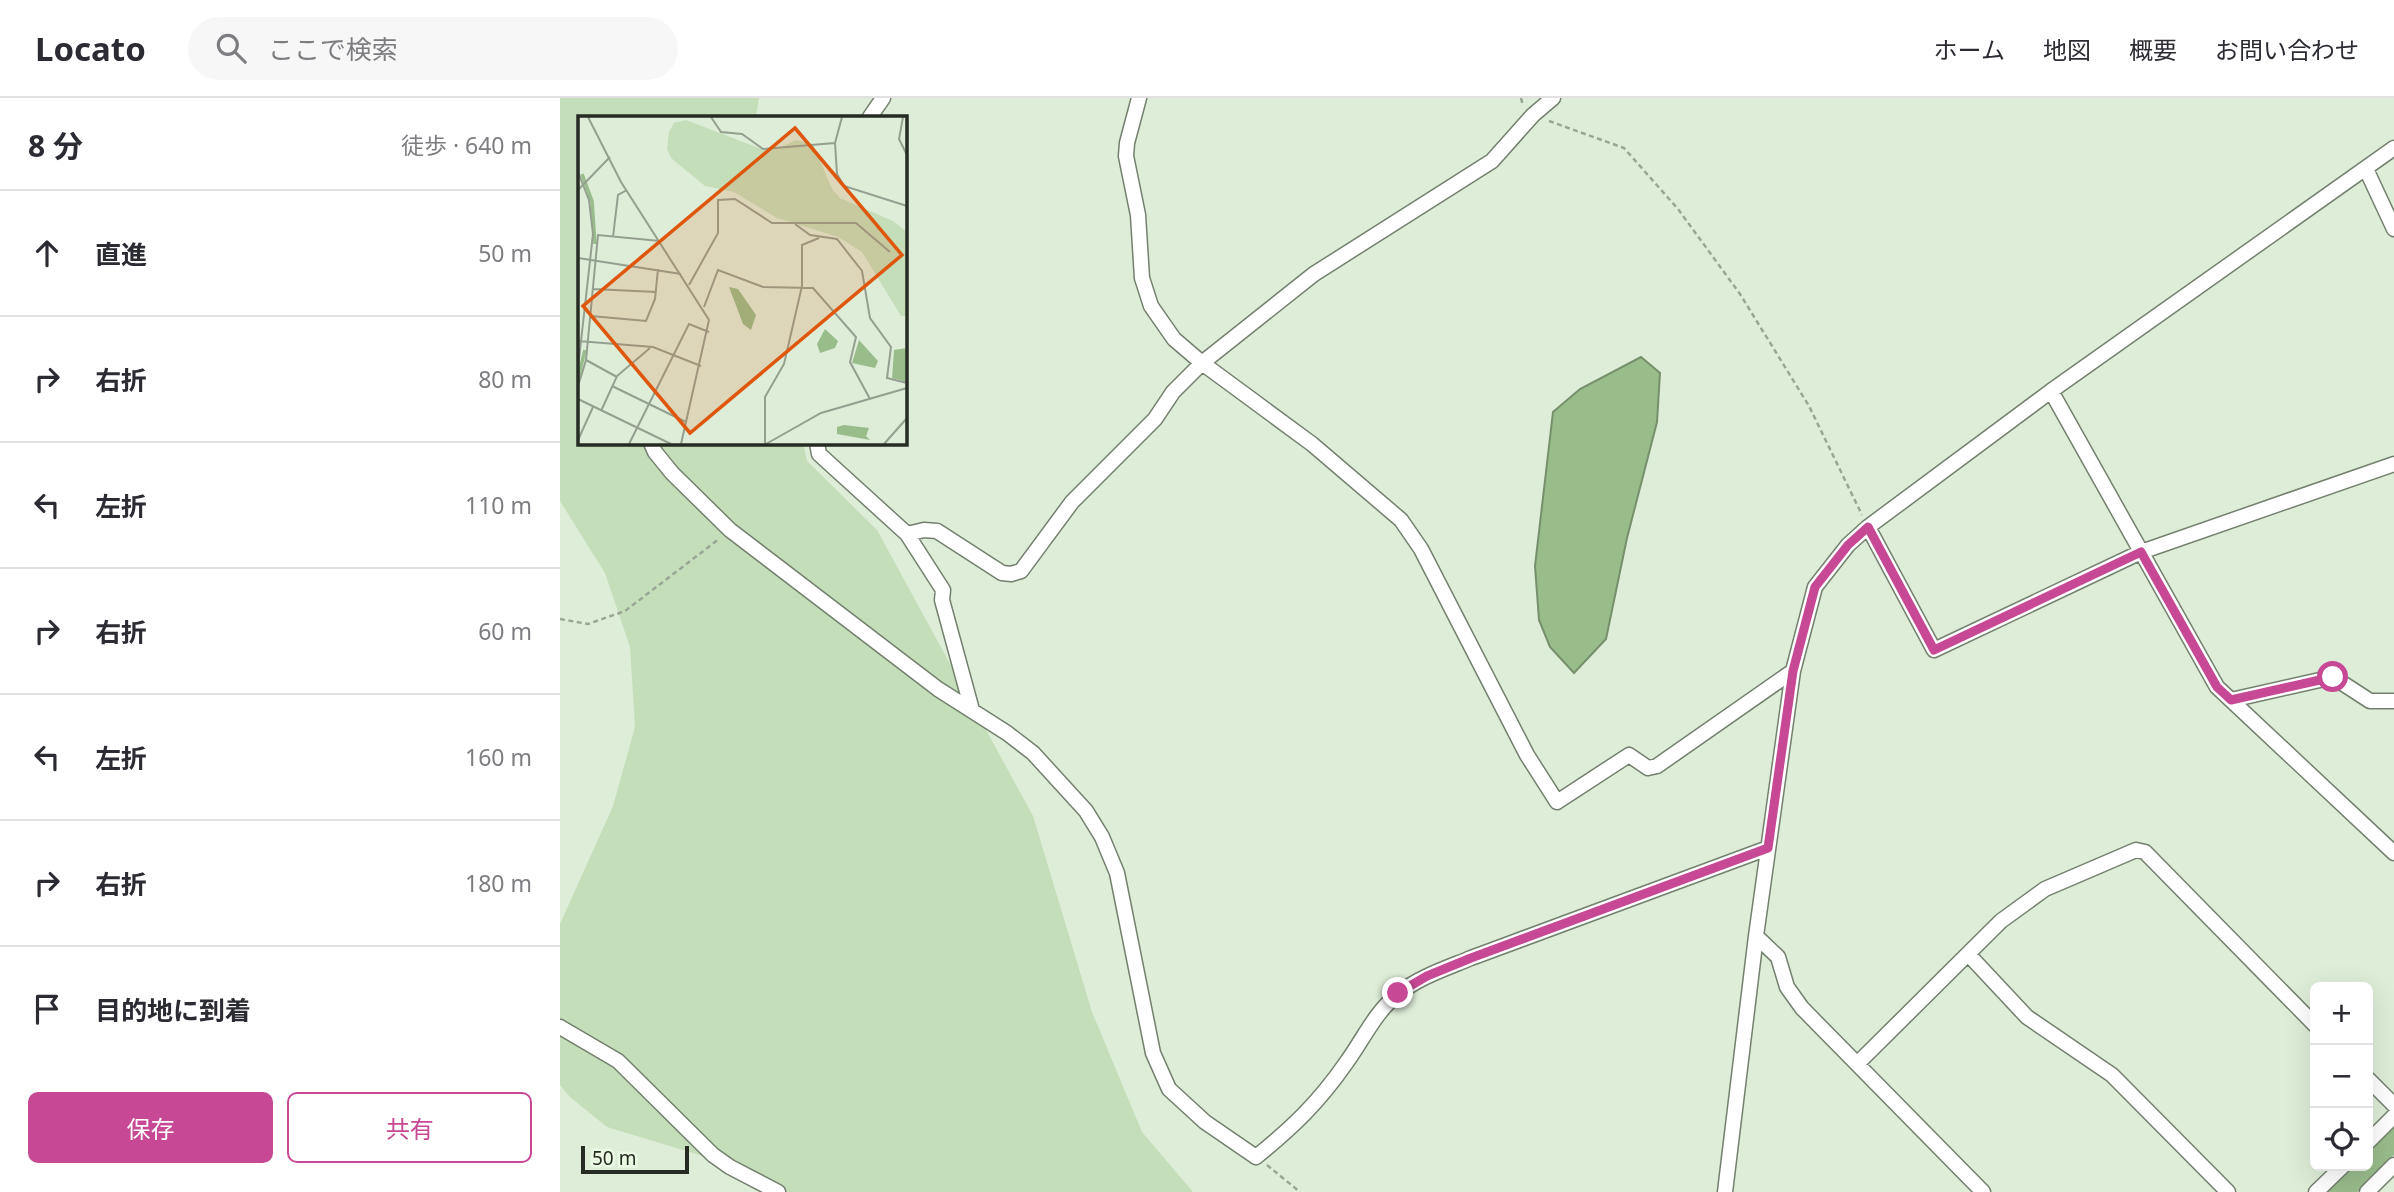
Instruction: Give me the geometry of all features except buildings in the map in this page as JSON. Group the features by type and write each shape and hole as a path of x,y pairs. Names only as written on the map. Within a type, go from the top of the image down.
{"street":[{"path":"871,116 883,98"},
{"path":"1139,98 1126,156 1138,215 1142,278 1151,306 1174,339 1202,363 1312,444 1401,520 1421,549 1527,755 1557,803 1629,755 1648,768 1657,766 1793,671"},
{"path":"907,534 924,530 937,531 1002,573 1011,574 1021,570 1072,502 1155,419 1173,392 1202,363 1314,274 1492,162 1533,115 1553,98"},
{"path":"1725,1192 1756,936 1793,671 1815,587 1839,555 1868,527 2051,391 2394,148"},
{"path":"2366,169 2394,229"},
{"path":"2051,391 2217,687 2394,853"},
{"path":"651,444 671,472 730,530 938,689 1033,753 1086,811 1102,837 1117,873 1153,1053 1169,1089 1205,1122 1256,1157 1294,1127 1313,1106 1346,1064 1380,1011 1398,993 1427,976 1471,958 1768,848"},
{"path":"817,444 819,454 907,534 943,590 945,613 972,710"},
{"path":"1868,527 1934,650 2141,552 2394,464"},
{"path":"2231,700 2333,677 2370,701 2394,701"},
{"path":"1857,1064 2001,922 2045,889 2136,850 2145,852 2310,1021"},
{"path":"1756,936 1778,957 1787,987 1802,1008 1983,1192"},
{"path":"1968,954 2027,1017 2112,1075 2228,1192"},
{"path":"560,1027 618,1061 713,1155 778,1192"},
{"path":"2373,1084 2394,1105"},
{"path":"2373,1137 2394,1116"},
{"path":"2367,1192 2394,1165"},
{"path":"2316,1192 2338,1171"}],"path":[{"path":"1533,115 1624,148 1678,209 1740,294 1802,395 1868,527"},
{"path":"560,619 588,624 625,611 707,548"},
{"path":"1256,1157 1300,1192"}],"shaded area":[{"path":"560,98 759,98 756,116 578,116 578,444 803,444 807,461 877,530 1033,816 1092,1012 1142,1132 1193,1192 769,1192 726,1163 607,1127 570,1097 560,1085 560,924 613,806 635,727 630,647 605,573 560,501"},
{"path":"1641,357 1660,373 1657,422 1627,538 1606,639 1574,673 1550,647 1539,620 1535,566 1553,412 1580,389"}],"waterway":[{"path":"2373,1158 2394,1136"},
{"path":"2339,1192 2360,1171"}],"route":[{"path":"1398,993 1427,976 1471,958 1768,848 1793,671 1815,587 1848,545 1868,527 1934,650 2141,552 2217,687 2231,700 2333,677"}]}
